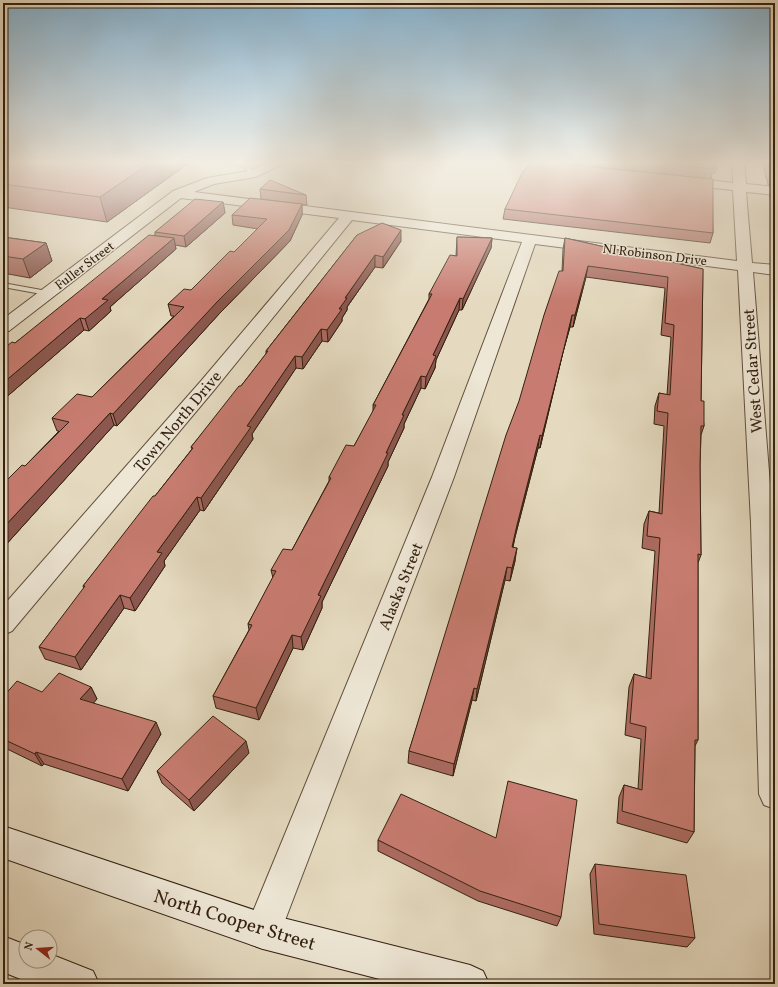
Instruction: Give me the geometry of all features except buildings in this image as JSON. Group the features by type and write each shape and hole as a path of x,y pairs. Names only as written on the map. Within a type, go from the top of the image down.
{"street":[{"name":"Fuller Street","path":"3,327 158,209"},
{"name":"Nl Robinson Drive","path":"294,209 775,270"},
{"name":"West Cedar Street","path":"741,209 762,523 775,794"},
{"name":"Town North Drive","path":"3,624 208,385 348,216"},
{"name":"Alaska Street","path":"263,931 443,477 530,238"},
{"name":"North Cooper Street","path":"3,842 263,931 470,984"},
{"path":"3,954 80,984"}],"lane":[{"path":"3,285 47,293"}]}
